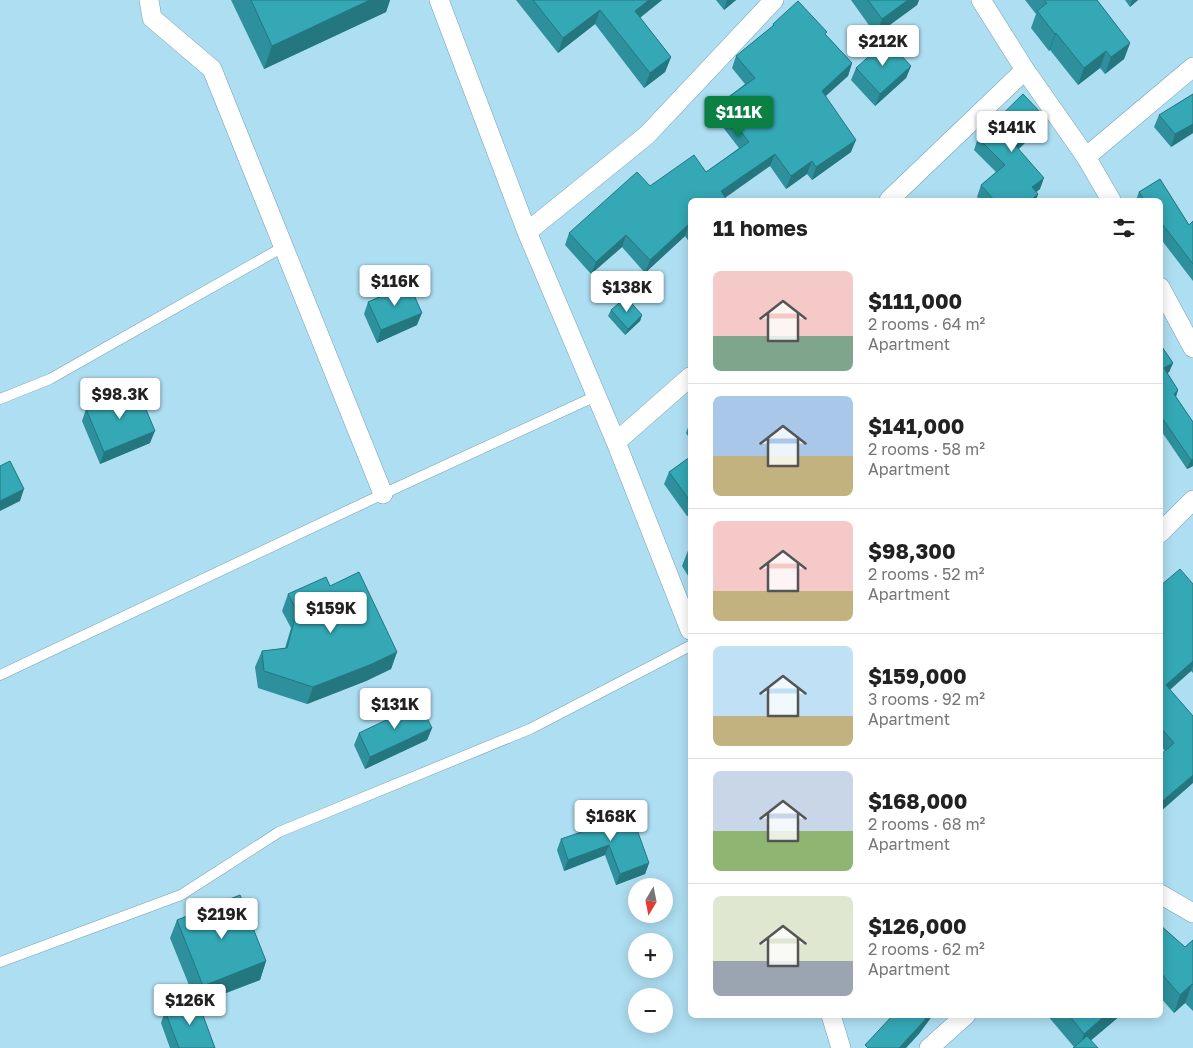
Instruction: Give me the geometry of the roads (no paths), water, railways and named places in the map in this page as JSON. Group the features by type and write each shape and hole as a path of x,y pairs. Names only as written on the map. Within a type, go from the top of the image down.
{"street":[{"path":"149,0 152,18 212,68 382,494"},
{"path":"439,0 527,232 616,442 688,625"},
{"path":"527,232 647,135 774,0"},
{"path":"980,0 1025,70 1086,157 1110,198"},
{"path":"1086,157 1193,67"},
{"path":"891,198 1025,70"},
{"path":"1163,293 1193,348"},
{"path":"616,442 688,380"},
{"path":"1163,530 1193,500"},
{"path":"1163,896 1193,914"},
{"path":"832,1018 841,1048"},
{"path":"929,1048 963,1018"}],"lane":[{"path":"0,399 50,379 283,247"},
{"path":"0,675 382,494 596,396"},
{"path":"0,962 181,895 279,832 530,729 688,647"}]}
